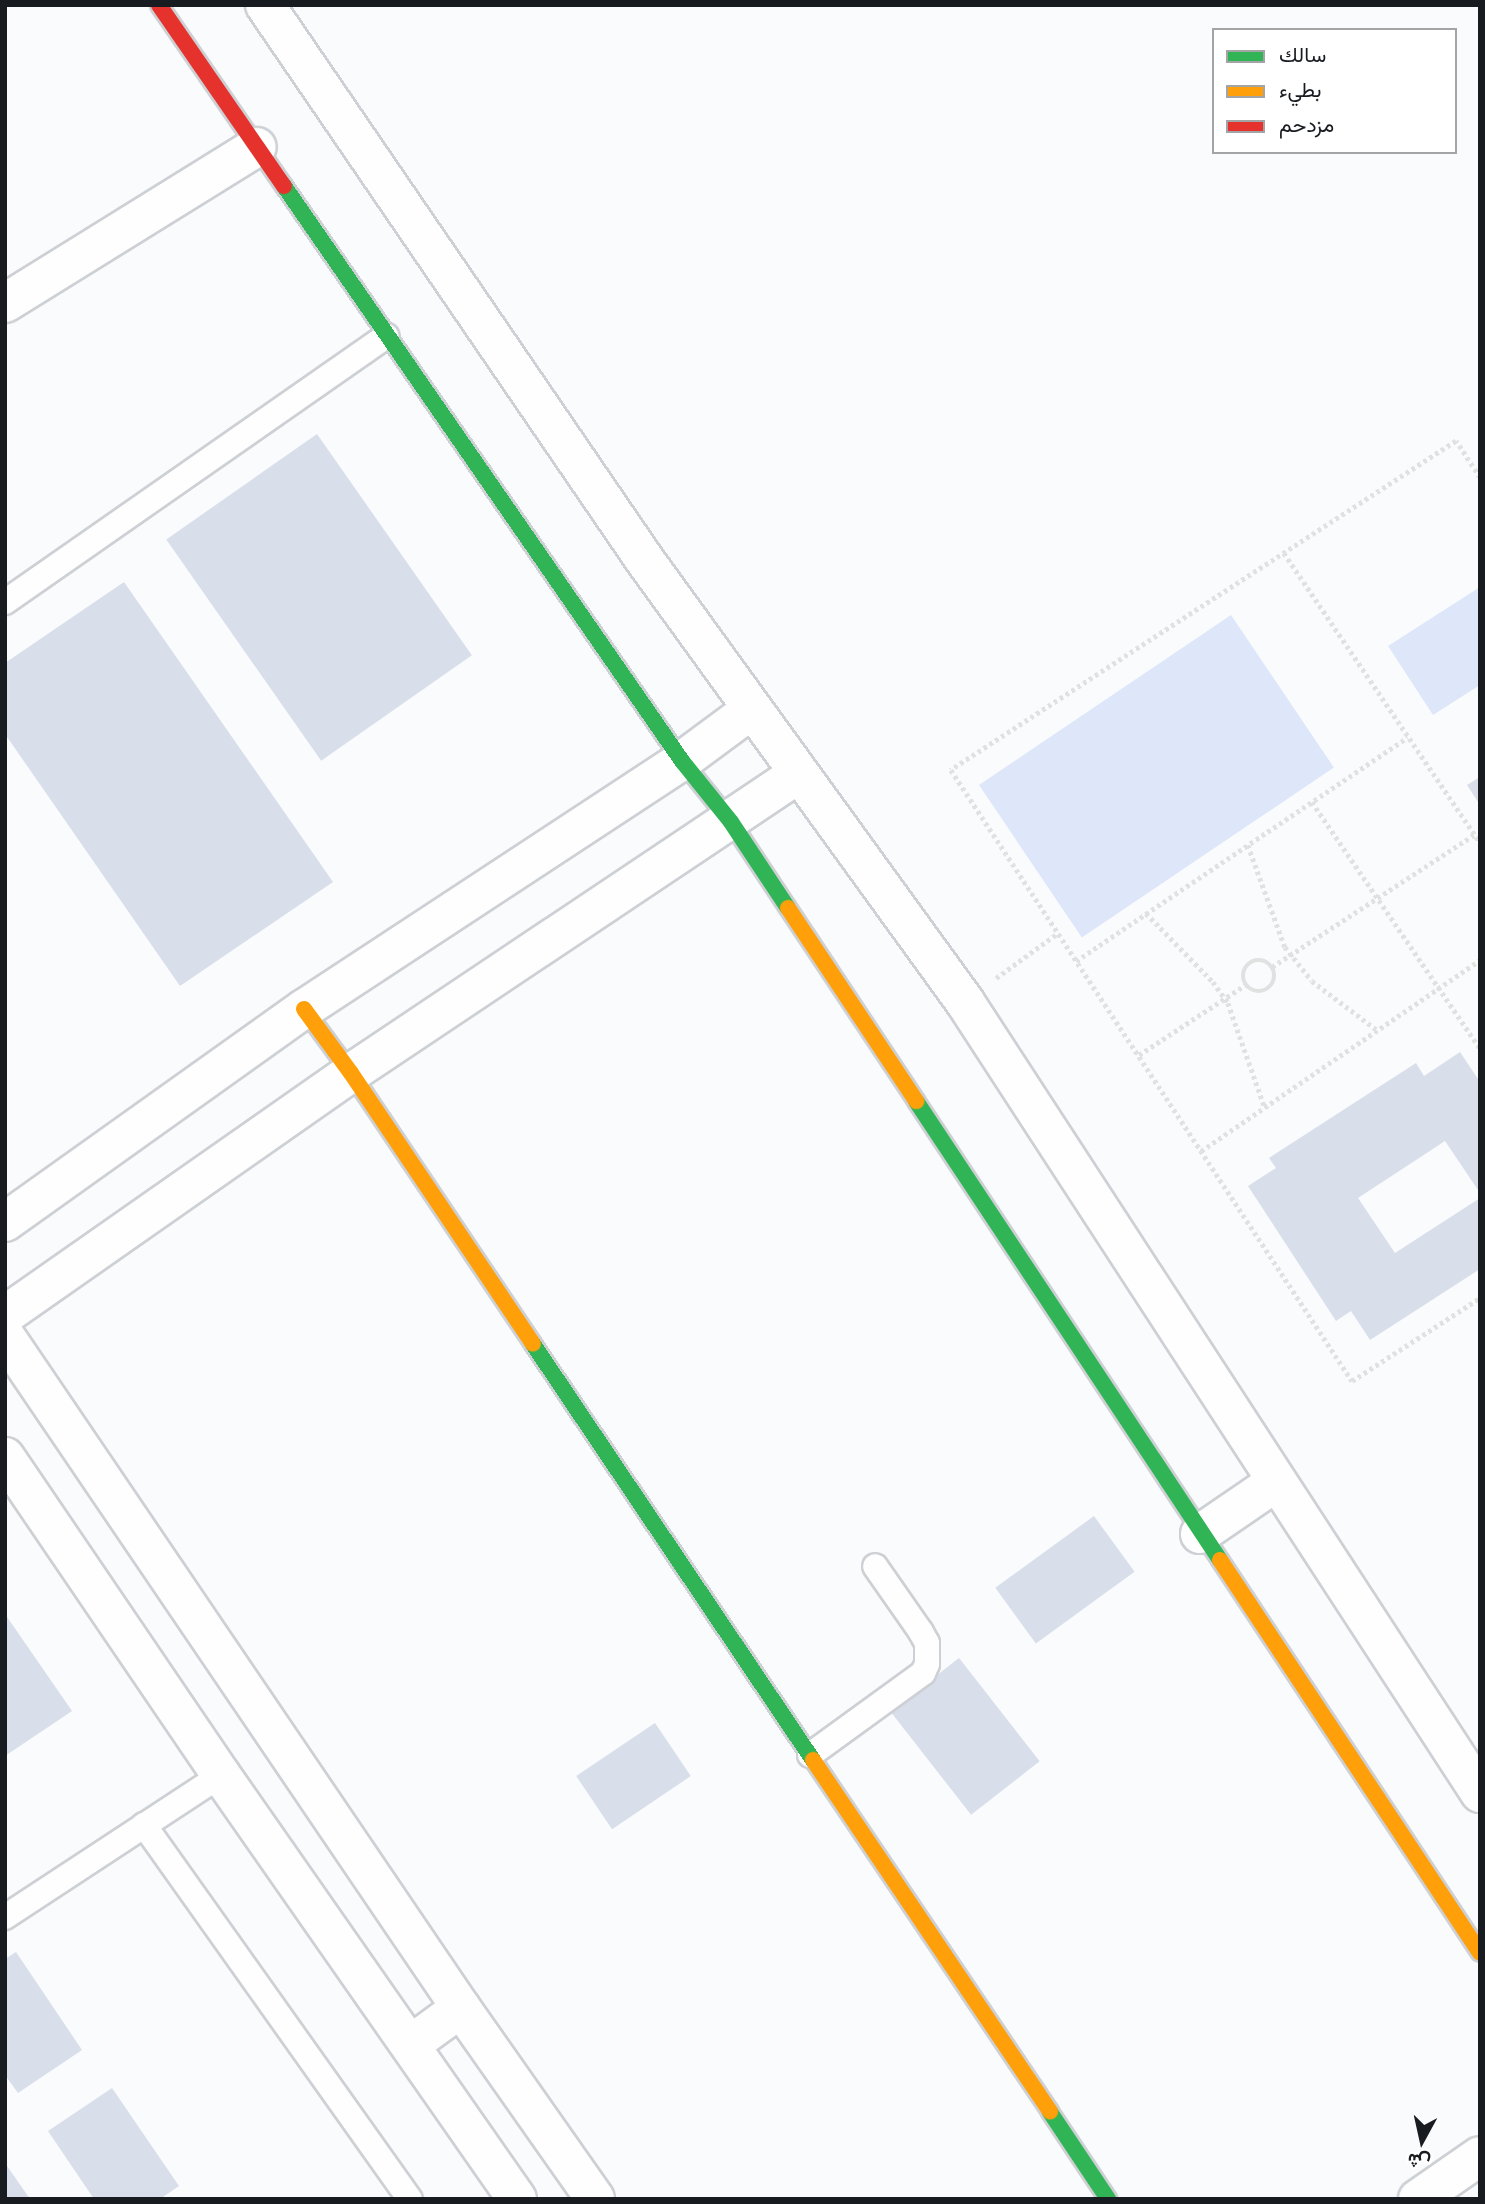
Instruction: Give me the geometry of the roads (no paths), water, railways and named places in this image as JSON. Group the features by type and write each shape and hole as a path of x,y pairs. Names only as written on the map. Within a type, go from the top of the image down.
{"street":[{"path":"159,5 682,761 731,822 1200,1534 1480,1953"},
{"path":"265,5 751,710 965,1002 1480,1793"},
{"path":"5,303 257,146"},
{"path":"5,1222 304,1009 682,761 751,710"},
{"path":"5,1315 351,1073 731,822 798,774"},
{"path":"304,1009 351,1073 1108,2199"},
{"path":"5,1336 461,2008 595,2199"},
{"path":"5,1457 221,1775 517,2199"},
{"path":"1200,1534 1276,1482"},
{"path":"410,2045 461,2008"},
{"path":"1418,2199 1480,2156"}],"lane":[{"path":"5,602 386,336"},
{"path":"810,1755 923,1673 927,1664 927,1643 875,1566"},
{"path":"5,1917 221,1775"},
{"path":"144,1825 410,2199"}]}
